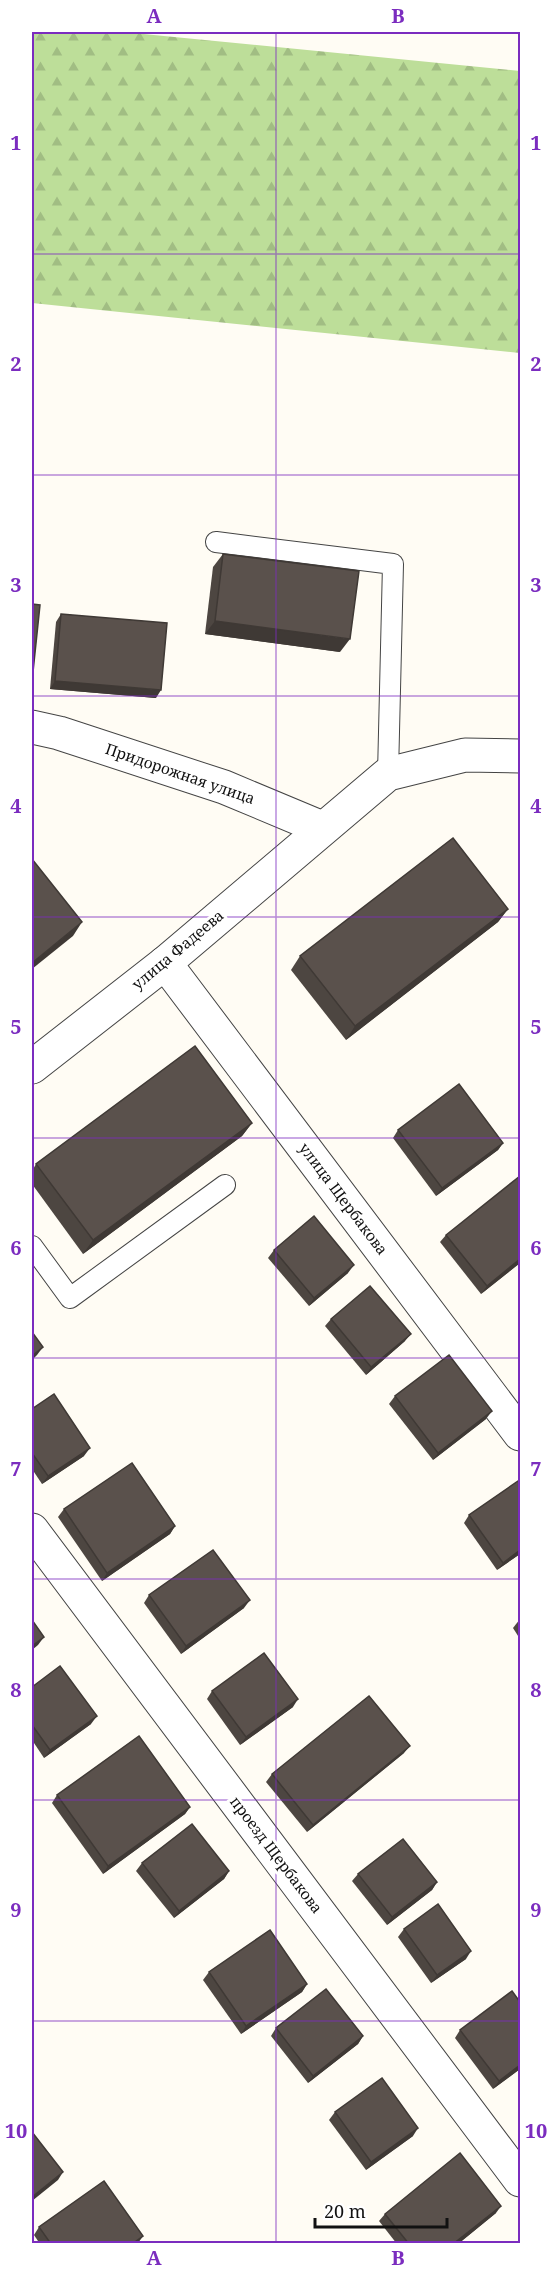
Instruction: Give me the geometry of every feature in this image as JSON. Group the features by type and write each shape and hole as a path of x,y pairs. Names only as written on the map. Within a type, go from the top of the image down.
{"street":[{"name":"Придорожная улица","path":"32,727 59,733 224,787 322,828"},
{"path":"322,828 388,774 465,755 520,756"},
{"name":"улица Фадеева","path":"32,1067 165,963 322,828"},
{"name":"улица Щербакова","path":"165,963 520,1434"},
{"name":"проезд Щербакова","path":"32,1530 520,2180"}],"lane":[{"path":"216,542 393,564 388,774"},
{"path":"32,1246 70,1298 225,1185"}],"green space":[{"path":"32,32 123,32 520,71 520,353 32,303"}],"building":[{"path":"223,554 359,571 350,639 215,621"},
{"path":"32,604 40,605 33,672 32,672"},
{"path":"61,614 167,623 161,690 55,681"},
{"path":"453,838 508,909 355,1026 300,956"},
{"path":"32,859 82,922 32,963"},
{"path":"195,1046 252,1123 93,1240 36,1164"},
{"path":"459,1084 503,1143 442,1188 398,1130"},
{"path":"520,1176 520,1259 487,1286 446,1235"},
{"path":"314,1216 354,1265 314,1298 274,1250"},
{"path":"370,1286 411,1334 371,1367 331,1319"},
{"path":"32,1332 43,1347 32,1356"},
{"path":"449,1355 492,1411 438,1453 395,1396"},
{"path":"54,1394 90,1448 48,1476 32,1453 32,1409"},
{"path":"132,1463 175,1526 107,1573 64,1509"},
{"path":"518,1481 520,1484 520,1550 503,1563 469,1515"},
{"path":"213,1550 250,1600 186,1646 149,1595"},
{"path":"32,1620 44,1637 32,1646"},
{"path":"264,1653 298,1699 246,1737 212,1691"},
{"path":"60,1666 97,1716 50,1750 32,1725 32,1687"},
{"path":"369,1696 410,1746 313,1825 272,1774"},
{"path":"139,1736 190,1807 108,1866 57,1795"},
{"path":"192,1824 229,1871 179,1911 142,1863"},
{"path":"403,1839 437,1882 392,1917 358,1874"},
{"path":"438,1904 471,1951 437,1975 404,1929"},
{"path":"270,1930 307,1984 246,2026 209,1972"},
{"path":"326,1989 363,2036 313,2076 276,2028"},
{"path":"512,1991 520,2002 520,2065 499,2081 460,2030"},
{"path":"382,2078 418,2128 371,2162 335,2112"},
{"path":"32,2132 63,2172 32,2197"},
{"path":"460,2153 501,2206 453,2244 409,2244 385,2214"},
{"path":"104,2181 143,2236 132,2244 51,2244 39,2227"}]}
